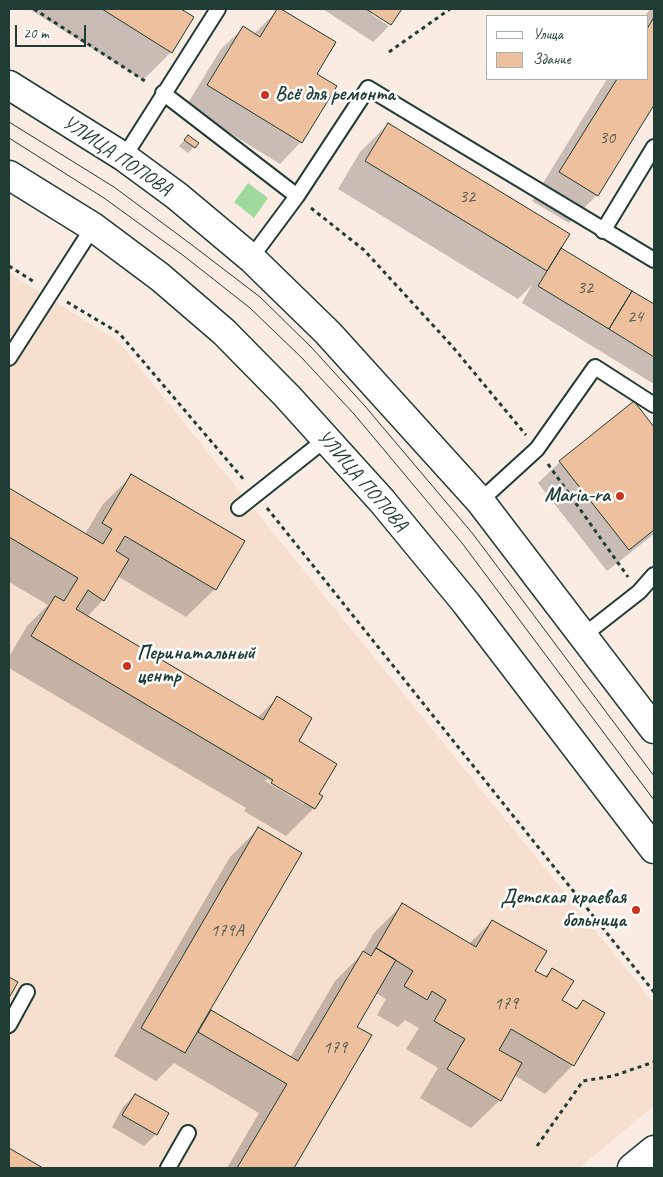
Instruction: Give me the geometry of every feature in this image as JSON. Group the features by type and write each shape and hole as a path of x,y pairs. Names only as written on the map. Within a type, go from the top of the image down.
{"main road":[{"name":"УЛИЦА ПОПОВА","path":"9,84 124,157 177,196 251,258 328,333 480,501 654,729"},
{"name":"УЛИЦА ПОПОВА","path":"9,175 93,227 160,277 224,332 382,501 466,602 654,849"},
{"path":"632,1168 654,1150"}],"lane":[{"path":"124,157 218,9"},
{"path":"251,258 297,196 368,88 654,260"},
{"path":"163,93 297,196"},
{"path":"603,231 654,147"},
{"path":"9,358 93,227"},
{"path":"480,501 537,449 596,367 654,405"},
{"path":"239,508 326,439"},
{"path":"584,635 639,592 654,575"},
{"path":"9,1025 27,992"},
{"path":"168,1168 188,1133"}],"path":[{"path":"34,9 163,93"},
{"path":"389,52 450,9"},
{"path":"297,196 364,250 452,346 537,449 639,592"},
{"path":"9,266 119,333 199,425 256,495 654,992"},
{"path":"537,1146 583,1081 613,1076 654,1062"}],"shaded area":[{"path":"9,273 118,341 654,1003 654,1106 579,1168 9,1168"}],"green space":[{"path":"248,183 268,198 254,218 234,202"}],"building":[{"path":"102,9 181,9 194,17 172,53"},
{"path":"277,9 281,9 336,42 317,74 337,86 302,143 207,85 243,26 260,37"},
{"path":"366,9 402,9 391,25"},
{"path":"654,17 654,105 598,196 559,172 616,80 648,80 648,27"},
{"path":"388,123 570,234 547,271 365,161"},
{"path":"188,135 199,143 195,148 184,140"},
{"path":"561,248 632,291 609,329 538,286"},
{"path":"632,291 654,304 654,357 609,329"},
{"name":"Maria-ra","path":"634,401 654,427 654,530 629,550 559,461"},
{"name":"Перинатальный центр","path":"131,474 245,541 216,590 125,536 116,551 129,559 104,601 88,590 76,609 263,720 277,696 312,718 299,741 337,764 319,794 323,796 315,809 271,783 273,780 31,636 55,596 64,601 78,578 9,537 9,488 103,544 112,529 102,523"},
{"path":"258,827 302,853 185,1053 141,1028"},
{"path":"402,903 476,947 492,920 547,951 535,971 547,977 552,968 574,981 562,1000 577,1009 583,1000 605,1013 574,1066 511,1029 499,1050 522,1063 501,1101 447,1069 465,1039 434,1021 446,1000 432,991 427,1000 404,986 413,971 376,948"},
{"path":"376,948 396,960 357,1027 372,1035 294,1168 237,1168 287,1084 198,1032 211,1010 298,1061 363,951 371,956"},
{"path":"9,977 18,982 9,998"},
{"path":"135,1094 169,1113 157,1135 122,1115"},
{"path":"9,1148 43,1168 9,1168"}],"tram line":[{"path":"9,122 114,187 192,245 260,297 312,348 364,405 473,534 654,776"},
{"path":"9,138 104,198 184,256 250,308 302,358 354,414 462,543 654,800"}],"place":[{"name":"Всё для ремонта","path":"265,95"},
{"name":"Maria-ra","path":"620,496"},
{"name":"Перинатальный центр","path":"127,666"},
{"name":"Детская краевая больница","path":"636,910"}]}
